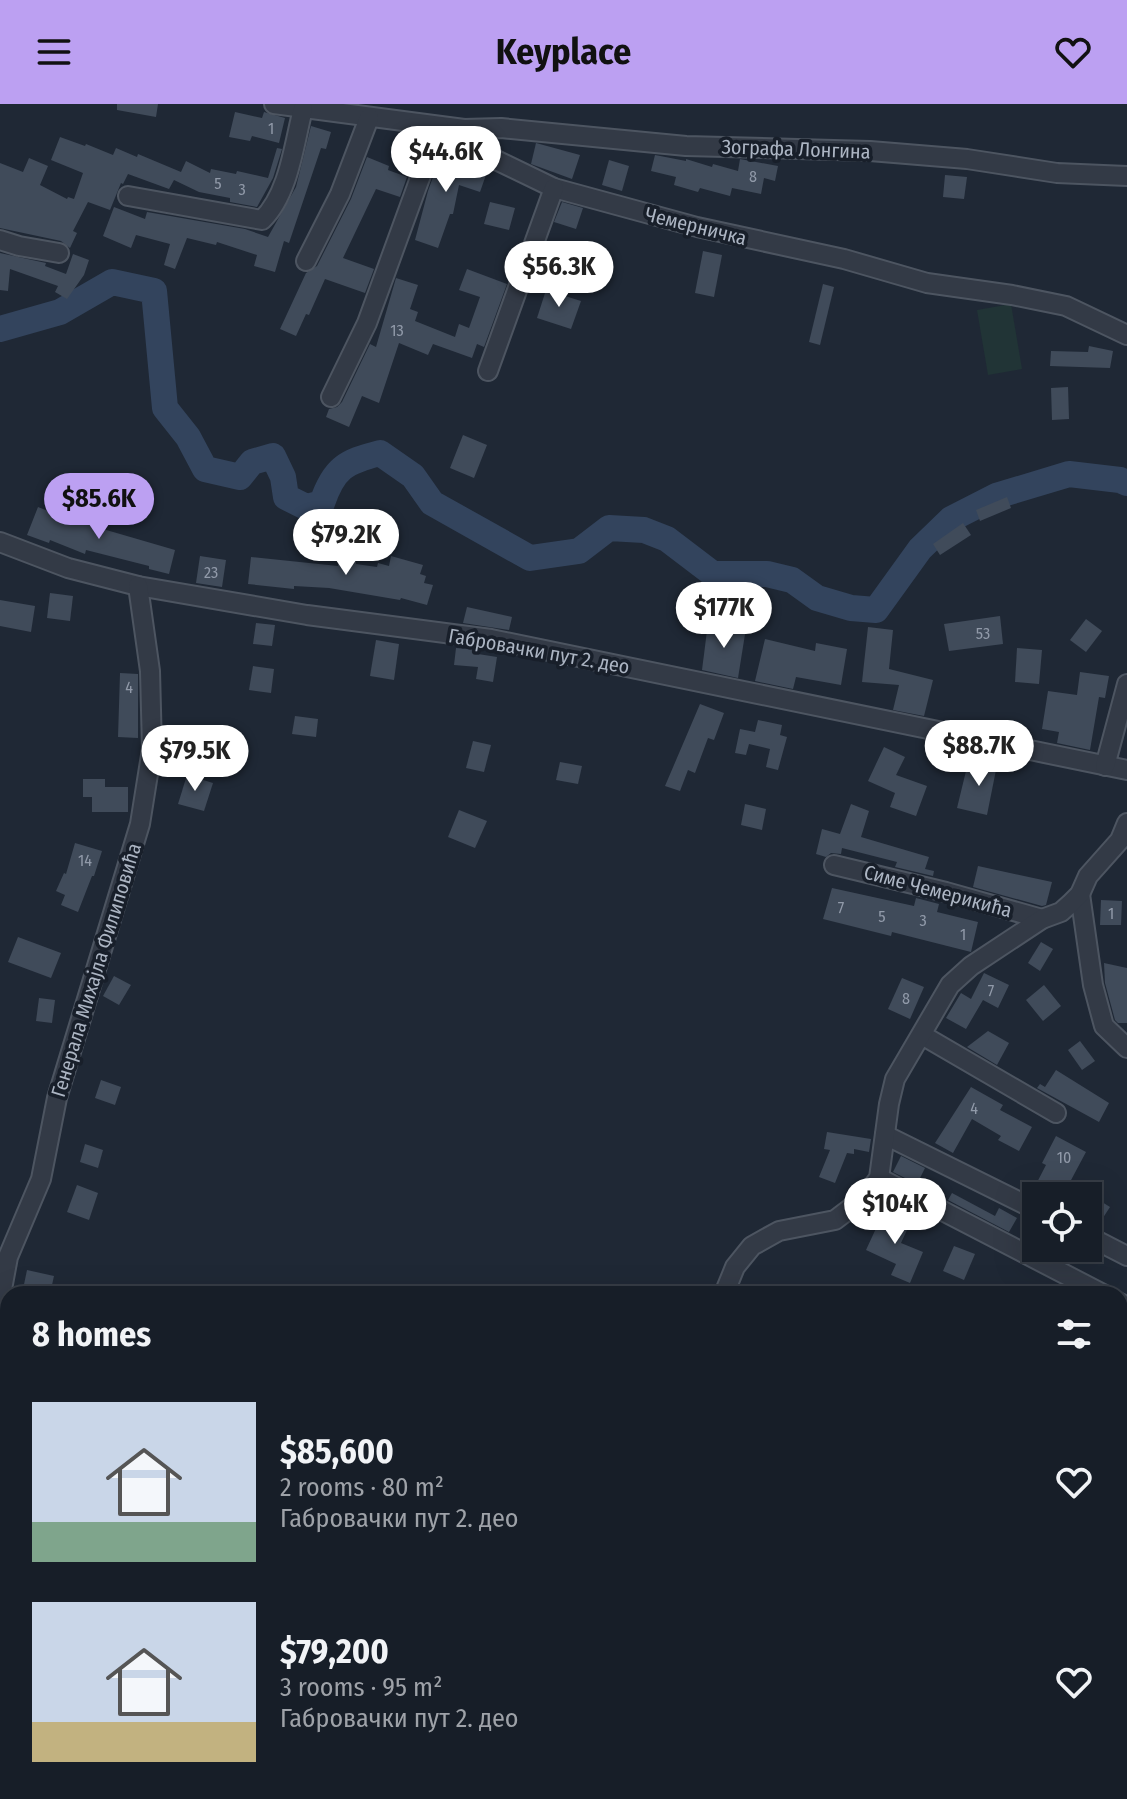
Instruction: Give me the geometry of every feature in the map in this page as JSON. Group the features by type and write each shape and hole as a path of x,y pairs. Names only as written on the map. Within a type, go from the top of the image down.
{"street":[{"path":"274,104 464,129"},
{"path":"128,196 262,220 270,212 281,190 303,109"},
{"path":"306,261 340,194 369,118"},
{"path":"331,397 367,323 439,126"},
{"name":"Зографа Лонгина","path":"464,129 501,128 686,146 870,151 967,159 1057,173 1127,176"},
{"name":"Чемерничка","path":"464,129 496,160 554,188 697,227 844,259 927,283 1066,306 1127,335"},
{"path":"488,371 554,188"},
{"path":"0,240 59,253"},
{"name":"Габровачки пут 2. део","path":"0,542 68,568 138,586 307,615 491,639 1127,770"},
{"name":"Генерала Михајла Филиповића","path":"3,1286 8,1257 41,1179 57,1098 140,824 152,749 150,671 138,586"},
{"path":"1105,766 1127,684"},
{"path":"727,1286 735,1267 752,1246 779,1231 835,1220 864,1198 879,1178 895,1079 941,998 960,975 1042,919 1061,912 1080,894 1088,876 1120,840 1127,823"},
{"name":"Симе Чемерикића","path":"834,865 1042,919"},
{"path":"1080,894 1093,985 1104,1026 1127,1048"},
{"path":"922,1035 1056,1113"},
{"path":"885,1135 1022,1203"},
{"path":"879,1178 1088,1286"},
{"path":"1102,1243 1127,1256"}],"shaded area":[{"path":"1011,304 1022,369 988,375 977,310"}],"building":[{"path":"117,104 158,104 156,117 117,110"},
{"path":"235,112 262,118 264,112 285,118 279,143 252,136 250,141 229,137"},
{"path":"311,126 331,132 326,149 321,148 289,243 284,241 275,272 254,266 257,255 217,242 216,245 187,238 175,269 164,265 170,244 136,235 131,248 103,236 114,207 145,219 147,212 245,229 268,237 296,187"},
{"path":"60,137 113,155 116,148 137,157 138,154 181,172 186,161 210,173 211,169 236,174 237,171 268,178 277,148 282,149 273,178 257,207 199,192 174,180 169,189 128,174 110,210 88,202 73,231 77,233 70,248 61,241 0,228 0,163 23,172 29,158 48,166 40,185 67,199 74,199 83,173 51,160"},
{"path":"450,143 464,147 459,163 487,172 480,192 459,185 453,214 450,214 438,248 415,240 442,152 446,154"},
{"path":"536,143 580,155 572,179 531,164"},
{"path":"655,155 738,171 740,159 778,166 775,181 764,178 761,194 732,188 730,196 674,185 676,177 651,171"},
{"path":"367,157 407,177 400,197 376,189 343,258 374,269 365,293 325,279 296,336 280,329 306,273 317,266 351,199"},
{"path":"609,160 629,166 622,191 602,185"},
{"path":"945,175 967,177 964,199 943,197"},
{"path":"490,202 515,208 509,230 484,224"},
{"path":"562,202 583,208 576,229 554,222"},
{"path":"703,251 722,255 714,297 695,293"},
{"path":"0,253 46,263 45,266 66,274 73,254 89,260 84,275 67,299 55,292 58,286 10,269 8,291 0,290"},
{"path":"467,269 507,284 484,347 477,344 472,358 433,344 428,355 399,343 379,403 362,396 349,427 326,417 329,409 342,402 370,344 376,347 396,278 418,285 410,309 418,312 415,321 455,337 459,324 469,328 480,297 459,290"},
{"path":"823,284 834,287 820,345 809,342"},
{"path":"546,290 581,301 571,329 537,318"},
{"path":"1089,346 1113,351 1110,368 1050,366 1051,351 1088,352"},
{"path":"1068,387 1069,419 1052,420 1051,388"},
{"path":"463,435 487,445 474,478 450,468"},
{"path":"1007,497 1011,508 980,521 976,510"},
{"path":"38,507 71,520 72,516 96,527 175,550 169,574 86,550 85,554 50,540 49,543 27,535"},
{"path":"963,523 971,535 940,555 933,544"},
{"path":"338,550 356,550 356,564 389,566 391,556 423,565 420,574 426,576 424,583 433,585 427,605 401,598 329,588 294,586 294,589 248,584 251,557 338,566"},
{"path":"200,556 226,560 222,587 196,583"},
{"path":"50,593 73,596 70,621 47,618"},
{"path":"0,600 35,606 31,632 0,626"},
{"path":"467,607 512,617 509,630 463,623"},
{"path":"1000,616 1003,644 949,651 944,624"},
{"path":"1086,619 1102,631 1086,652 1070,640"},
{"path":"256,623 275,625 272,646 253,644"},
{"path":"708,623 746,628 738,678 702,670"},
{"path":"868,627 893,630 889,669 933,680 924,716 893,710 899,685 862,682"},
{"path":"765,639 815,651 816,643 847,649 841,685 796,677 793,689 755,681"},
{"path":"376,640 399,644 394,680 370,676"},
{"path":"456,648 478,650 478,654 497,657 493,682 476,679 478,667 454,665"},
{"path":"1017,648 1042,650 1039,684 1015,682"},
{"path":"253,666 274,669 271,693 249,690"},
{"path":"1080,672 1109,676 1105,698 1099,697 1090,750 1057,743 1059,732 1042,729 1048,691 1077,695"},
{"path":"120,673 138,674 138,738 118,737"},
{"path":"700,704 724,713 714,740 708,738 695,773 688,770 680,791 665,786"},
{"path":"295,716 318,719 316,737 292,734"},
{"path":"758,720 782,725 780,735 787,737 778,770 766,767 770,749 749,744 746,755 735,753 740,729 755,732"},
{"path":"473,741 491,745 484,772 466,768"},
{"path":"884,747 905,757 896,775 927,786 916,816 890,807 895,793 868,781"},
{"path":"982,756 998,760 987,815 957,808 966,771 977,774"},
{"path":"560,762 582,766 578,784 556,780"},
{"path":"187,775 213,783 204,811 178,804"},
{"path":"83,779 105,779 105,787 128,787 128,812 92,812 92,797 83,797"},
{"path":"745,804 766,809 762,830 741,825"},
{"path":"851,804 869,811 861,837 929,857 925,869 934,871 933,876 895,867 897,862 842,848 841,854 831,853 826,857 816,854 822,829 840,834"},
{"path":"459,810 487,821 475,848 448,837"},
{"path":"75,843 102,851 78,912 61,905 65,895 56,891 66,874"},
{"path":"978,866 1052,882 1046,905 973,887"},
{"path":"832,888 914,906 916,898 939,904 937,912 978,922 971,952 823,919"},
{"path":"1101,900 1122,901 1121,925 1100,925"},
{"path":"18,937 61,953 51,978 8,962"},
{"path":"1041,942 1053,949 1040,971 1028,963"},
{"path":"1104,963 1127,968 1127,1023 1115,1020 1105,983"},
{"path":"984,973 1009,985 998,1008 983,1000 966,1029 946,1018 961,993 971,999"},
{"path":"114,976 131,985 119,1005 103,996"},
{"path":"902,978 924,987 910,1019 888,1009"},
{"path":"1044,985 1061,1006 1043,1021 1026,1000"},
{"path":"39,998 55,1000 52,1023 36,1021"},
{"path":"988,1031 1009,1043 997,1065 967,1047"},
{"path":"1080,1041 1095,1061 1082,1070 1068,1050"},
{"path":"1056,1070 1109,1103 1099,1122 1037,1088 1040,1084 1045,1087"},
{"path":"101,1080 121,1087 115,1105 95,1098"},
{"path":"971,1087 1003,1105 1000,1110 1032,1127 1019,1151 998,1140 1001,1136 972,1119 953,1153 935,1143"},
{"path":"827,1132 871,1139 869,1152 854,1149 854,1154 847,1153 835,1183 819,1177 830,1150 824,1149"},
{"path":"1056,1136 1086,1152 1070,1182 1037,1182 1046,1165 1042,1163"},
{"path":"85,1144 103,1150 98,1168 80,1162"},
{"path":"901,1156 925,1168 917,1184 893,1172"},
{"path":"77,1185 98,1193 89,1220 67,1212"},
{"path":"952,1193 995,1216 999,1208 1017,1218 1009,1232 948,1200"},
{"path":"1102,1202 1110,1207 1102,1219"},
{"path":"885,1209 911,1221 901,1243 923,1252 910,1283 891,1275 896,1264 866,1250"},
{"path":"954,1246 975,1254 964,1280 943,1271"},
{"path":"27,1270 54,1276 52,1286 24,1286"}],"waterway":[{"path":"0,329 60,312 112,282 154,291 165,408 188,437 205,469 240,477 252,462 273,456 283,477 286,497 306,507 322,503 331,482 342,468 380,453 413,476 432,503 530,558 579,551 609,528 644,530 667,539 713,574 767,574 792,580 817,598 851,608 876,610 920,549 951,519 996,496 1069,474 1127,483"}]}
